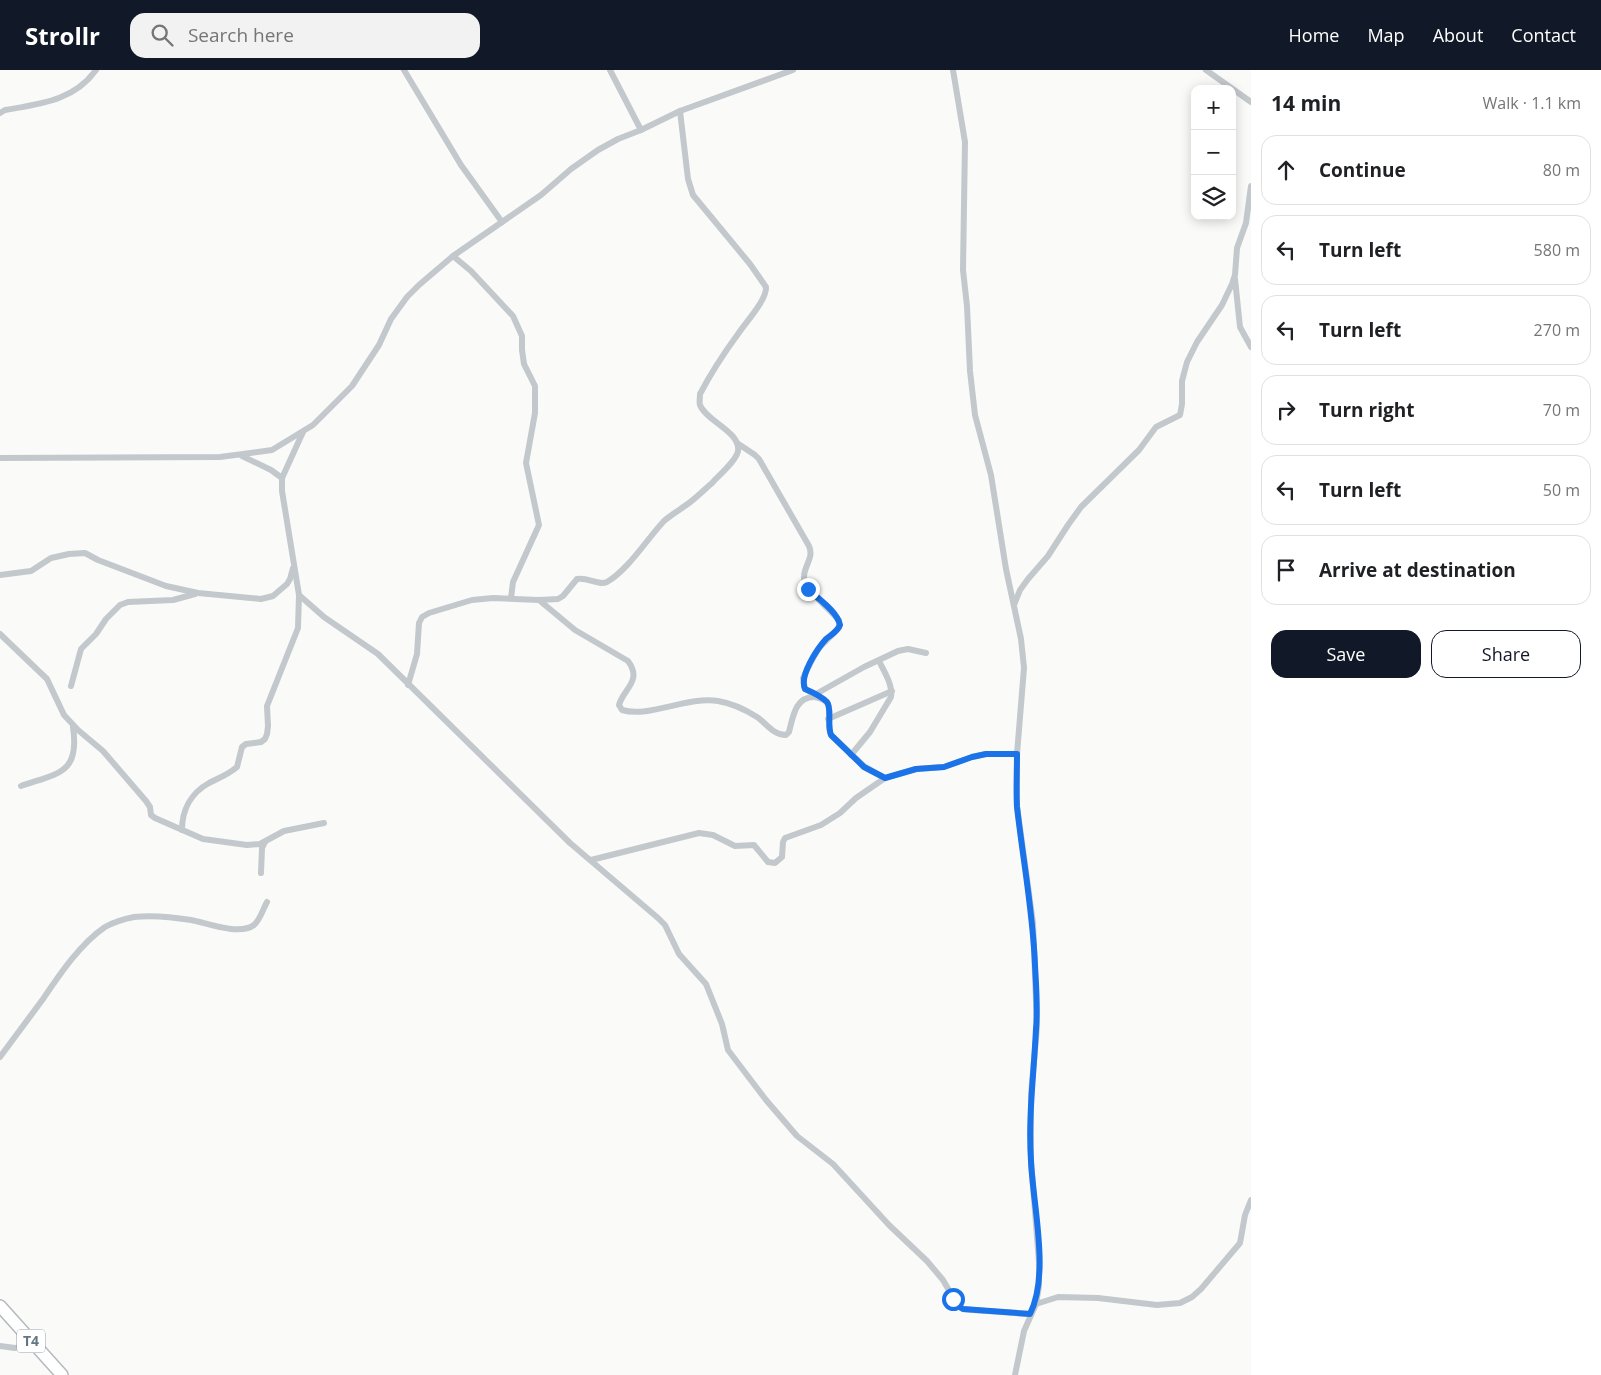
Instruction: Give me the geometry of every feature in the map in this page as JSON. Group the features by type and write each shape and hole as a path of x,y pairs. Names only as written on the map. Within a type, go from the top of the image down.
{"highway":[{"name":"T4","path":"0,1306 62,1375"}],"street":[{"path":"0,112 51,102 80,86 96,70"},
{"path":"404,70 461,165 502,222"},
{"path":"610,70 641,130"},
{"path":"0,458 220,457 272,450 303,432 323,416 352,386 380,345 391,319 407,297 454,256 541,195 571,169 618,139 680,111 793,70"},
{"path":"953,70 965,142 963,270 975,415 988,460 1006,570 1021,639 1024,668 1017,754 1017,806 1033,923 1036,1027 1031,1094 1030,1161 1040,1262 1036,1304 1024,1331 1015,1375"},
{"path":"1206,70 1251,102"},
{"path":"408,685 417,654 419,623 422,617 429,613 472,600 511,598 553,600 563,596 577,578 588,578 604,583 634,558 664,521 698,497 724,471 738,452 735,438 700,406 700,394 763,299 766,287 750,264 694,195 688,179 680,111"},
{"path":"1251,186 1246,224 1237,248 1235,275 1240,327 1251,347"},
{"path":"454,256 471,271 513,316 521,331 524,364 535,386 535,413 526,463 539,525 513,582 511,598"},
{"path":"1014,606 1020,590 1048,556 1080,507 1139,450 1156,427 1180,416 1182,381 1187,362 1197,342 1222,305 1235,275"},
{"path":"182,830 183,815 196,793 206,784 237,766 242,747 246,744 257,743 265,739 268,726 267,706 298,628 298,595 282,491 282,478 303,432"},
{"path":"737,443 755,454 810,550 811,558 803,578 805,585 840,622 839,628 835,633 819,648 803,678 804,687 828,704 828,729 831,735 864,767 885,778"},
{"path":"241,455 282,478"},
{"path":"0,575 31,571 50,558 81,553 88,554 98,560 166,586 198,593 268,599 287,584 294,567"},
{"path":"71,686 81,649 120,605 128,602 173,600 198,593"},
{"path":"298,595 324,617 374,650 408,685 463,736 544,819 665,925 679,954 706,984 722,1024 728,1050 758,1090 797,1136 833,1164 889,1225 927,1261 943,1280 958,1306 963,1309 1030,1314"},
{"path":"539,600 575,630 628,662 631,666 633,678 629,689 620,701 619,705 622,710 634,711 691,701 719,701 757,717 776,733 786,734 790,732 798,705 806,698 818,696 879,660 906,649 926,653"},
{"path":"0,634 47,680 61,711 125,775 149,805 152,816 203,840 254,845 284,830 324,823"},
{"path":"851,755 870,732 891,696 892,691 879,660"},
{"path":"828,719 892,691"},
{"path":"21,786 62,771 69,766 75,749 73,725"},
{"path":"591,860 692,834 706,834 713,835 735,846 754,845 768,862 776,863 782,857 785,838 821,825 840,813 856,798 885,778 916,769 944,767 986,754 1017,754"},
{"path":"261,873 262,848 265,841"},
{"path":"0,1057 71,961 92,937 106,927 121,920 135,917 163,917 193,921 222,928 247,928 256,923 266,902"},
{"path":"1036,1304 1058,1297 1107,1298 1142,1305 1157,1305 1180,1302 1192,1297 1240,1243 1245,1215 1251,1200"},
{"path":"0,1346 15,1348 35,1346"}],"route":[{"path":"808,589 832,612 839,620 840,625 835,633 819,648 806,671 803,678 805,689 816,694 826,702 829,708 828,729 831,735 864,767 885,778 916,769 944,767 986,754 1017,754 1017,806 1033,923 1035,967 1036,1027 1031,1094 1030,1161 1040,1262 1039,1286 1036,1304 1030,1314 1008,1314 963,1309 953,1299"}]}
